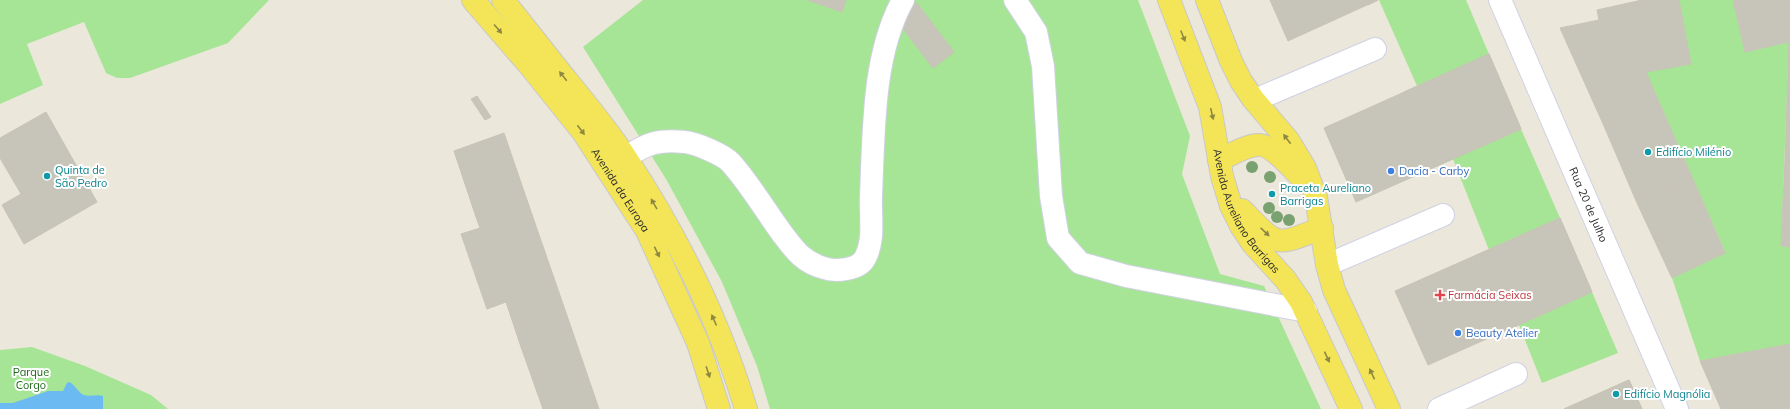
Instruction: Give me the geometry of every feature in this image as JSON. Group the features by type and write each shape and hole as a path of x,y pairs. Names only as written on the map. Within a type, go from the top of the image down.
{"main road":[{"name":"Avenida da Europa","path":"473,0 530,66 583,132 643,226 676,292 698,343 719,409"},
{"name":"Avenida da Europa","path":"503,0 626,157 673,237 702,292 728,355 746,409"},
{"name":"Avenida Aureliano Barrigas","path":"1169,0 1206,94 1213,119 1219,160 1227,195 1233,211 1247,235 1285,279 1306,311 1351,409"},
{"path":"1207,0 1236,72 1255,100 1294,148 1305,168 1314,190 1322,228 1327,265 1334,290 1389,409"},
{"path":"1219,160 1251,146 1264,146 1275,152 1314,190"},
{"path":"1227,195 1265,233 1276,240 1289,241 1322,228"}],"street":[{"path":"626,157 642,148 666,140 696,143 730,162 799,256 824,268 848,270 865,260 871,241 876,98 887,41 894,20 904,0"},
{"path":"1015,0 1036,32 1043,66 1051,196 1058,238 1080,263 1126,276 1306,311"},
{"name":"Rua 20 de Julho","path":"1500,0 1677,409"},
{"path":"1255,100 1375,49"},
{"path":"1327,265 1443,215"},
{"path":"1439,409 1516,374"}],"green space":[{"path":"0,0 269,0 228,43 130,78 117,78 106,73 84,22 27,44 43,85 0,104"},
{"path":"643,0 1138,0 1190,136 1182,174 1220,274 1264,286 1321,409 770,409 757,366 722,282 666,179 583,47"},
{"path":"1379,0 1466,0 1489,54 1417,86"},
{"path":"1679,0 1733,0 1745,52 1789,42 1781,246 1790,247 1790,344 1700,361 1672,278 1725,252 1646,72"},
{"path":"1521,129 1560,218 1489,250 1453,159"},
{"path":"1592,292 1618,353 1542,383 1519,325"},
{"name":"Parque Corgo","path":"32,347 85,366 151,395 168,409 0,409 0,350"}],"water":[{"path":"69,382 84,395 103,396 103,409 0,409 0,403 13,403 48,391 63,391"}],"building":[{"path":"807,0 846,0 842,12"},
{"path":"1270,0 1378,0 1288,41"},
{"path":"1366,0 1378,0 1368,5"},
{"path":"1642,0 1679,0 1691,64 1646,72 1659,102 1604,126 1560,28 1599,20 1597,10"},
{"path":"1733,0 1790,0 1790,74 1788,74 1789,42 1745,52"},
{"path":"917,3 954,52 933,68 904,30 904,13"},
{"path":"1489,54 1521,129 1356,202 1324,128"},
{"path":"1489,54 1521,129 1436,166 1404,92"},
{"path":"1788,74 1790,74 1790,160 1785,160"},
{"path":"477,96 491,117 485,120 471,99"},
{"name":"Edifício Milénio","path":"1659,102 1692,177 1637,203 1604,126"},
{"name":"Quinta de São Pedro","path":"46,112 97,202 24,244 2,205 21,194 0,158 0,138"},
{"path":"504,133 528,203 477,220 454,151"},
{"path":"1785,160 1790,160 1790,247 1781,246"},
{"path":"1692,177 1725,253 1672,278 1637,203"},
{"path":"528,203 572,330 521,347 506,302 487,309 461,234 480,228 477,220"},
{"path":"1560,218 1592,292 1428,365 1395,291"},
{"path":"1560,218 1592,292 1508,330 1475,256"},
{"path":"572,330 599,409 543,409 521,347"},
{"path":"1790,344 1790,409 1721,409 1700,361"},
{"name":"Edifício Magnólia","path":"1629,380 1642,409 1564,409"},
{"name":"Edifício Magnólia","path":"1629,380 1642,409 1564,409"}],"place":[{"name":"Edifício Milénio","path":"1648,152"},
{"name":"Dacia - Carby","path":"1391,171"},
{"name":"Quinta de São Pedro","path":"47,176"},
{"name":"Praceta Aureliano Barrigas","path":"1272,194"},
{"name":"Farmácia Seixas","path":"1440,295"},
{"name":"Beauty Atelier","path":"1458,333"},
{"name":"Edifício Magnólia","path":"1616,394"}]}
